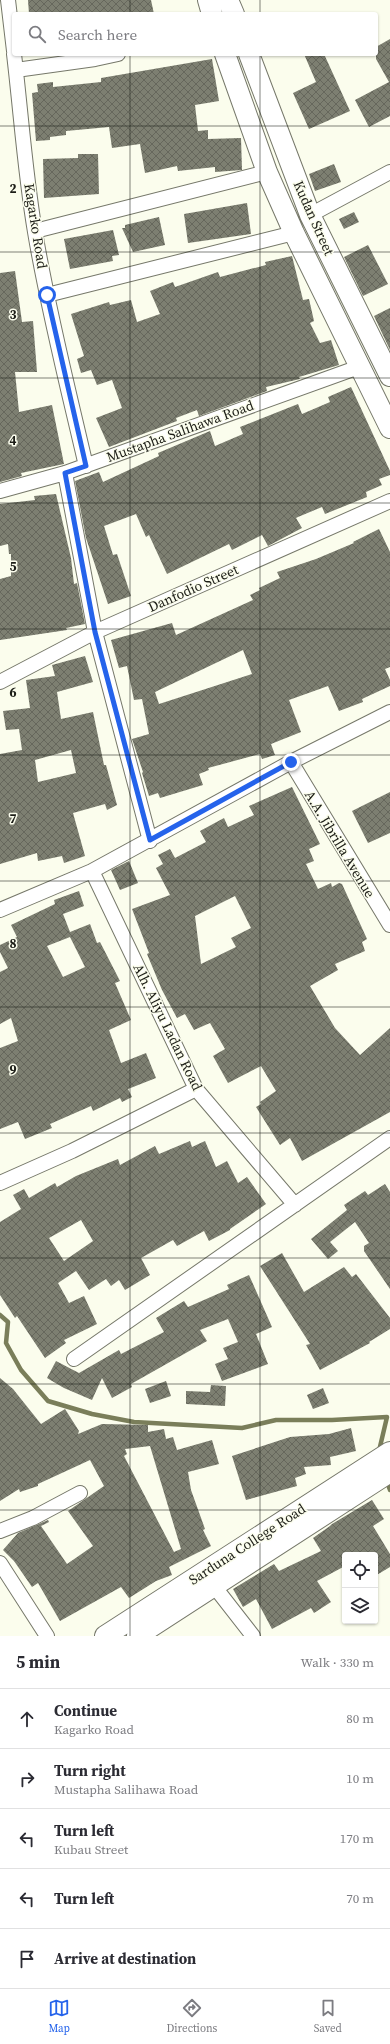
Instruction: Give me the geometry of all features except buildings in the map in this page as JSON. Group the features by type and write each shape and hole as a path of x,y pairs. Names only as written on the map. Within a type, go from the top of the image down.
{"street":[{"path":"8,0 12,34"},
{"path":"208,0 211,12"},
{"path":"228,0 233,12"},
{"name":"Kagarko Road","path":"14,56 35,231 47,295 86,466"},
{"path":"16,70 95,60 110,56"},
{"path":"226,56 267,172 294,233 390,428"},
{"name":"Kudan Street","path":"250,56 310,215 390,376"},
{"path":"35,231 267,172"},
{"path":"310,215 390,172"},
{"path":"47,295 294,233"},
{"name":"Mustapha Salihawa Road","path":"0,491 86,466 359,367"},
{"path":"65,473 95,632 150,840"},
{"name":"Danfodio Street","path":"0,682 95,632 390,501"},
{"path":"0,910 92,871 291,762 390,712"},
{"name":"A.A. Jibrilla Avenue","path":"291,762 390,925"},
{"name":"Alh. Aliyu Ladan Road","path":"92,871 196,1089 295,1205"},
{"path":"0,1183 72,1151 196,1089"},
{"path":"74,1359 390,1138"},
{"name":"Sarduna College Road","path":"136,1636 214,1586 388,1460"},
{"name":"Sarduna College Road","path":"105,1636 365,1478"},
{"path":"0,1531 33,1518 80,1493"},
{"path":"0,1563 47,1636"},
{"path":"214,1586 253,1636"}],"waterway":[{"path":"0,1315 8,1322 6,1343 21,1370 48,1401 92,1414 134,1422 242,1428 276,1420 332,1420 387,1417 379,1451"},
{"path":"386,1479 390,1490"}],"route":[{"path":"47,295 86,466 65,473 95,632 150,840 291,762"}]}
